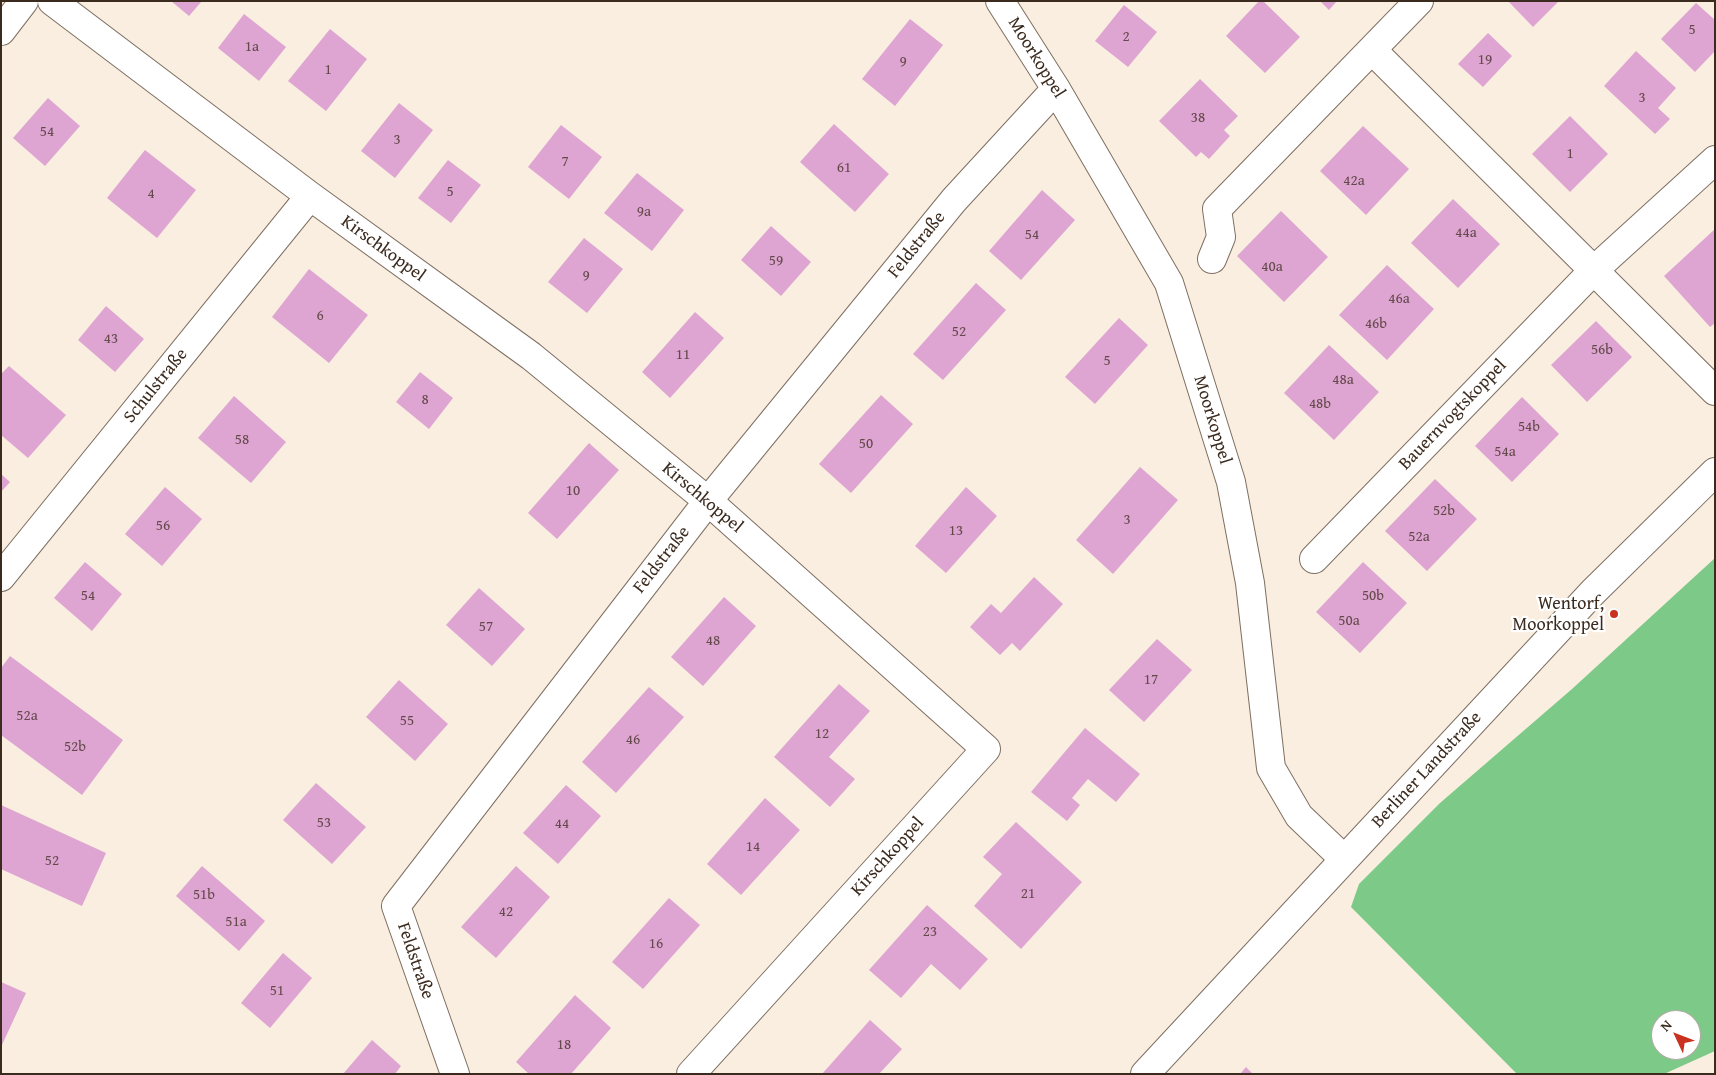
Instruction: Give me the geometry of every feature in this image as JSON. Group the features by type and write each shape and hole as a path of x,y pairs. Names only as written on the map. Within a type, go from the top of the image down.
{"street":[{"path":"1,30 24,1"},
{"name":"Kirschkoppel","path":"52,1 310,196 531,356 708,501 986,749 691,1074"},
{"name":"Moorkoppel","path":"1000,1 1056,90 1170,283 1231,482 1250,583 1271,768 1299,816 1344,859"},
{"path":"1212,259 1220,237 1218,209 1419,1"},
{"path":"1372,50 1593,272 1715,391"},
{"name":"Feldstraße","path":"455,1074 396,906 708,501 954,200 1056,90"},
{"name":"Bauernvogtskoppel","path":"1314,560 1593,272 1715,160"},
{"name":"Schulstraße","path":"1,576 310,196"},
{"name":"Berliner Landstraße","path":"1145,1074 1593,592 1715,472"}],"green space":[{"path":"1715,558 1715,1051 1701,1057 1701,1010 1651,1010 1651,1060 1695,1060 1664,1074 1517,1074 1351,907 1359,884 1440,803 1572,689"}],"building":[{"path":"171,1 202,1 189,16"},
{"path":"1259,1 1263,1 1300,37 1265,73 1226,36"},
{"path":"1320,1 1337,1 1329,10"},
{"path":"1508,1 1559,1 1533,27"},
{"path":"1696,3 1715,20 1715,51 1695,72 1661,39"},
{"path":"1124,5 1157,32 1128,67 1095,41"},
{"path":"244,14 286,47 259,81 218,48"},
{"path":"910,19 943,45 895,106 862,79"},
{"path":"330,29 367,59 326,111 288,81"},
{"path":"1488,33 1512,56 1483,87 1458,64"},
{"path":"1636,51 1676,88 1658,108 1670,119 1655,134 1604,86"},
{"path":"1200,79 1238,116 1224,130 1230,136 1209,159 1201,152 1196,157 1159,121"},
{"path":"48,98 80,126 45,166 13,138"},
{"path":"399,103 433,130 395,178 361,151"},
{"path":"1570,116 1608,154 1570,192 1532,154"},
{"path":"834,124 889,174 855,212 800,162"},
{"path":"561,125 602,157 569,199 528,167"},
{"path":"1363,126 1409,169 1366,215 1320,171"},
{"path":"145,150 196,190 157,238 107,198"},
{"path":"448,160 481,185 451,223 418,198"},
{"path":"637,173 684,210 652,251 604,213"},
{"path":"1042,190 1075,220 1021,280 989,251"},
{"path":"1453,199 1500,244 1458,288 1411,243"},
{"path":"1281,211 1328,257 1284,302 1237,256"},
{"path":"771,226 811,262 781,296 741,260"},
{"path":"1715,229 1715,323 1710,327 1664,276"},
{"path":"584,238 623,269 587,313 548,282"},
{"path":"1387,265 1434,309 1387,360 1339,315"},
{"path":"309,269 368,315 329,363 272,317"},
{"path":"976,283 1006,310 943,380 913,354"},
{"path":"106,306 144,339 115,372 78,340"},
{"path":"695,312 724,338 670,398 642,372"},
{"path":"1119,318 1148,345 1095,404 1065,377"},
{"path":"1596,321 1632,357 1587,402 1551,365"},
{"path":"1329,345 1379,392 1334,440 1284,393"},
{"path":"9,366 66,415 28,458 1,435 1,374"},
{"path":"420,372 453,398 429,429 396,402"},
{"path":"881,395 913,424 851,493 819,464"},
{"path":"234,396 286,442 251,483 198,438"},
{"path":"1522,397 1559,434 1512,482 1475,446"},
{"path":"589,443 619,470 557,539 528,513"},
{"path":"1140,467 1178,500 1113,574 1076,540"},
{"path":"1,474 10,482 1,492"},
{"path":"1435,479 1477,519 1427,571 1385,531"},
{"path":"165,487 202,519 162,566 125,534"},
{"path":"966,487 997,516 946,573 915,546"},
{"path":"85,562 122,594 92,631 54,598"},
{"path":"1363,562 1407,603 1360,653 1316,612"},
{"path":"1034,577 1063,604 1020,651 1012,643 1000,655 970,627 991,604 1001,613"},
{"path":"479,588 525,629 492,666 446,625"},
{"path":"724,597 756,626 703,686 671,657"},
{"path":"1157,639 1192,670 1144,722 1109,690"},
{"path":"10,656 123,740 82,795 1,735 1,668"},
{"path":"399,680 448,724 415,761 366,717"},
{"path":"839,684 870,711 829,757 855,779 830,807 774,757"},
{"path":"649,687 684,717 616,793 582,762"},
{"path":"1085,728 1140,774 1116,802 1088,779 1072,798 1080,805 1067,821 1031,792"},
{"path":"316,783 366,827 332,864 283,820"},
{"path":"566,785 601,816 558,864 523,833"},
{"path":"765,798 800,830 741,895 707,864"},
{"path":"1,805 106,853 82,906 1,869"},
{"path":"1016,822 1082,882 1021,949 974,906 1002,874 983,857"},
{"path":"202,866 265,921 239,951 176,896"},
{"path":"516,866 550,897 496,958 461,927"},
{"path":"669,898 700,925 643,989 612,962"},
{"path":"927,905 988,959 960,990 931,964 901,998 869,970"},
{"path":"283,953 312,978 270,1028 241,1003"},
{"path":"1,982 26,993 1,1047"},
{"path":"575,995 611,1028 571,1074 529,1074 516,1062"},
{"path":"870,1020 902,1049 879,1074 822,1074"},
{"path":"372,1040 401,1066 395,1074 343,1074"},
{"path":"1246,1067 1253,1074 1240,1074"}],"place":[{"name":"Wentorf, Moorkoppel","path":"1614,614"}]}
